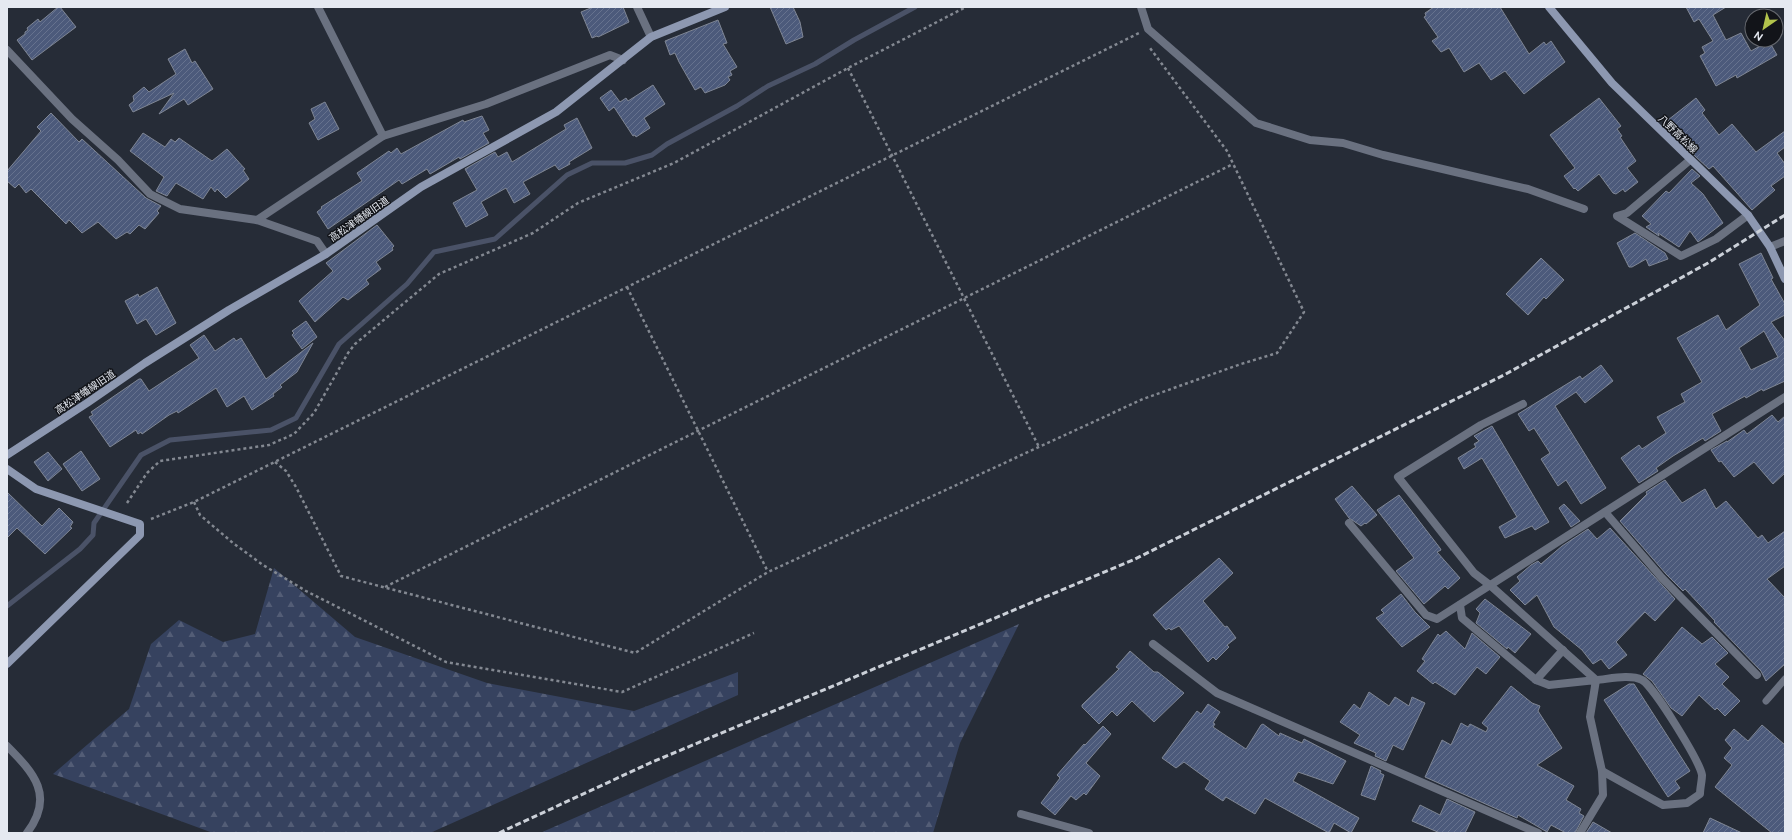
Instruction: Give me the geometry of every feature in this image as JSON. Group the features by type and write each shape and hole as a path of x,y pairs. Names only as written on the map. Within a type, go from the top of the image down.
{"street":[{"path":"318,7 383,136"},
{"path":"637,7 651,37"},
{"name":"高松津幡線旧道","path":"7,455 145,363 229,310 326,254 421,187 556,112 651,37 725,7"},
{"path":"1141,7 1148,29 1256,123 1310,140 1343,142 1383,154 1528,189 1584,208"},
{"name":"八野高松線","path":"1549,7 1612,83 1748,215 1770,247 1785,279"},
{"path":"7,50 72,119 118,160 150,194 180,209 257,220 318,241 326,254"},
{"path":"257,220 383,136 486,104 610,55 623,60"},
{"path":"1690,160 1628,213 1617,216 1681,256 1716,239 1748,215"},
{"path":"1770,247 1785,241"},
{"path":"1349,523 1426,615 1437,619 1491,586 1785,397"},
{"path":"1523,404 1481,425 1398,477 1474,573 1491,586 1596,680"},
{"path":"7,469 36,489 140,524 140,535 7,664"},
{"path":"1605,512 1662,578 1757,675"},
{"path":"1460,605 1462,618 1536,680 1549,685 1631,678 1642,680 1655,694 1692,751 1702,775 1700,794 1687,803 1663,805 1602,770"},
{"path":"1153,644 1217,693 1538,833"},
{"path":"1536,680 1563,650"},
{"path":"1580,833 1603,795 1602,770 1590,717 1596,680"},
{"path":"7,746 34,775 39,789 40,804 36,818 27,833"},
{"path":"1021,814 1089,833"}],"lane":[{"path":"1766,701 1785,679"}],"path":[{"path":"127,503 147,473 160,461 269,445 294,434 314,413 348,353 356,344 439,274 533,233 578,202 624,185 674,163 848,68 966,7"},
{"path":"140,524 194,502 1148,29"},
{"path":"1139,33 1143,40"},
{"path":"275,462 286,471 296,487 341,576 635,653 768,572 1142,399 1277,353 1304,312 1227,151 1148,46"},
{"path":"848,68 1039,447"},
{"path":"384,587 1233,164"},
{"path":"627,287 768,572"},
{"path":"194,502 200,515 233,543 263,565 306,591 446,662 622,692 754,633"}],"green space":[{"path":"274,568 355,637 487,683 634,711 738,672 738,695 430,833 213,833 53,774 129,709 151,644 179,620 223,642 255,634"},
{"path":"1019,624 960,743 933,833 540,833"}],"building":[{"path":"60,7 76,27 32,60 17,40 25,34 28,30 27,28 38,19 40,22"},
{"path":"593,7 623,7 629,22 598,37 592,38 581,12"},
{"path":"770,7 793,7 800,22 803,37 786,44"},
{"path":"1434,7 1500,7 1529,54 1544,42 1546,45 1551,41 1565,62 1524,94 1505,71 1491,80 1479,63 1464,72 1449,48 1441,52 1432,41 1438,37 1424,17 1426,16 1425,13"},
{"path":"1686,7 1726,7 1713,15 1726,40 1741,33 1744,38 1744,48 1749,48 1751,51 1756,48 1773,48 1777,55 1737,78 1736,75 1716,86 1700,56 1705,53 1702,47 1713,41 1699,19 1694,22"},
{"path":"718,20 727,43 723,44 737,67 730,71 732,75 728,77 730,80 725,85 705,93 701,87 695,90 675,53 670,55 665,41"},
{"path":"185,49 192,63 195,61 213,89 188,105 184,99 159,114 174,93 133,112 129,105 134,101 133,96 144,87 149,92 176,74 168,59"},
{"path":"653,85 665,104 644,118 650,128 636,137 635,135 633,136 614,107 609,111 600,98 611,90 620,102 626,98 628,101"},
{"path":"1599,98 1621,126 1617,129 1622,136 1620,137 1636,161 1627,168 1638,182 1625,192 1623,189 1616,194 1613,193 1599,174 1578,191 1575,188 1574,189 1564,176 1575,168 1550,135"},
{"path":"1696,98 1705,110 1702,113 1719,135 1732,124 1756,152 1785,131 1785,147 1777,153 1785,164 1785,176 1771,186 1775,190 1752,210 1713,166 1709,169 1695,156 1668,120"},
{"path":"325,102 339,129 318,140 309,123 315,119 311,109"},
{"path":"51,113 79,142 82,139 146,198 161,206 157,211 159,213 145,229 139,225 130,234 127,232 116,239 98,222 82,233 69,220 66,224 31,189 26,193 19,184 15,188 7,181 7,171 41,131 37,127"},
{"path":"482,116 489,130 483,133 489,143 460,159 459,157 430,174 427,169 402,184 399,180 328,229 317,212 322,208 321,207 362,181 357,173 389,151 391,153 397,148 401,154 463,120 464,122"},
{"path":"577,118 592,148 559,170 555,165 523,182 530,194 514,203 506,188 481,202 488,215 466,227 453,203 477,190 465,169 495,152 498,157 507,152 512,162 566,129 564,125"},
{"path":"143,133 165,147 171,139 175,142 179,138 212,161 227,149 245,169 243,170 249,179 226,198 217,189 215,192 211,187 203,199 176,183 167,196 156,191 164,177 130,151"},
{"path":"1692,169 1700,176 1691,183 1703,194 1723,223 1698,242 1690,231 1679,247 1646,227 1651,224 1642,216 1666,191 1669,193"},
{"path":"377,225 394,246 392,248 393,250 376,262 381,269 366,280 369,284 348,300 343,297 315,322 299,301 333,271 326,263"},
{"path":"1635,233 1665,253 1668,259 1649,266 1646,259 1632,267 1629,267 1617,243"},
{"path":"1761,253 1773,278 1771,279 1785,304 1785,315 1771,322 1785,341 1785,381 1763,391 1762,389 1746,398 1745,396 1712,414 1721,431 1705,441 1703,438 1673,456 1656,468 1658,471 1639,483 1621,458 1639,445 1642,449 1666,433 1657,417 1685,402 1681,394 1702,382 1677,338 1718,315 1726,330 1760,305 1739,264","holes":["1764,331 1778,357 1751,370 1739,348"]},
{"path":"1541,258 1564,280 1546,299 1544,297 1528,315 1506,294"},
{"path":"157,287 176,323 156,335 146,319 137,324 125,301 138,294 139,297"},
{"path":"306,321 317,337 302,349 292,335 294,333 292,331"},
{"path":"204,335 215,351 234,338 236,341 241,338 266,379 313,343 297,372 280,385 282,387 273,394 274,396 252,410 244,396 227,407 216,388 178,413 177,411 169,415 142,434 141,432 138,434 136,430 110,447 89,417 93,415 91,412 139,379 141,379 149,391 199,358 190,345"},
{"path":"1601,365 1613,381 1585,403 1576,392 1555,406 1606,488 1581,504 1566,480 1558,486 1541,459 1550,453 1534,428 1529,431 1518,414 1580,376 1582,379"},
{"path":"1772,415 1778,422 1785,416 1785,473 1773,484 1754,462 1734,477 1721,461 1719,462 1711,450 1727,442 1744,430 1747,434"},
{"path":"1492,426 1549,522 1535,530 1532,526 1505,538 1499,527 1517,517 1482,458 1464,469 1458,458 1476,447 1474,444 1479,441 1474,436"},
{"path":"81,451 100,479 82,491 63,464"},
{"path":"48,452 62,469 48,481 34,462"},
{"path":"1665,480 1682,503 1705,489 1716,509 1726,501 1758,538 1762,535 1768,543 1785,531 1785,566 1767,579 1785,598 1785,664 1766,681 1761,671 1685,589 1683,591 1666,574 1620,521 1647,494 1646,492"},
{"path":"1352,486 1377,515 1361,526 1349,518 1335,499"},
{"path":"7,492 42,526 59,508 73,522 70,527 72,528 45,554 17,528 7,538"},
{"path":"1399,495 1440,548 1441,550 1437,552 1460,578 1448,589 1445,586 1424,604 1396,571 1414,558 1377,510"},
{"path":"1564,504 1580,521 1571,527 1559,508"},
{"path":"1610,528 1675,599 1655,621 1645,612 1616,642 1627,655 1609,669 1601,659 1593,664 1582,650 1554,627 1537,595 1525,605 1510,590 1520,581 1517,577 1531,565 1538,561 1541,564 1562,546 1588,529 1597,539"},
{"path":"1219,558 1233,573 1203,601 1225,627 1227,626 1236,638 1227,645 1229,647 1216,660 1213,657 1208,662 1179,626 1171,630 1169,628 1166,630 1153,615"},
{"path":"1401,594 1415,612 1430,627 1402,647 1376,618 1384,613 1381,610"},
{"path":"1485,599 1531,634 1515,653 1508,647 1507,649 1476,623 1480,613 1476,609"},
{"path":"1682,627 1702,644 1712,637 1728,653 1715,664 1729,677 1722,684 1740,701 1725,716 1717,708 1715,710 1699,695 1682,716 1671,708 1652,681 1643,674"},
{"path":"1446,631 1465,649 1472,633 1500,657 1486,674 1477,667 1455,695 1435,682 1433,684 1417,671 1425,661 1422,659 1438,634 1440,636"},
{"path":"1130,651 1154,672 1158,672 1184,693 1154,722 1132,701 1117,716 1112,711 1099,724 1082,707 1082,705 1119,669 1116,667"},
{"path":"1629,684 1634,684 1690,771 1675,781 1680,788 1668,797 1604,700"},
{"path":"1511,686 1532,703 1540,706 1538,711 1562,748 1537,765 1574,786 1566,800 1581,809 1579,813 1584,816 1575,833 1566,833 1551,825 1547,832 1518,815 1517,818 1425,777 1442,740 1451,745 1461,723 1468,727 1470,724 1486,732 1488,728 1482,723"},
{"path":"1369,692 1389,706 1395,697 1409,706 1412,697 1425,703 1403,750 1393,745 1386,761 1375,756 1376,753 1354,743 1360,735 1340,722 1354,704 1360,709"},
{"path":"1208,704 1220,712 1213,723 1215,724 1213,727 1246,749 1263,724 1279,736 1280,733 1302,743 1304,739 1346,761 1333,784 1298,772 1293,781 1359,818 1351,833 1334,823 1329,833 1265,798 1255,814 1226,797 1223,801 1205,789 1210,781 1184,762 1176,768 1162,758 1197,711 1201,714"},
{"path":"1762,725 1785,745 1785,833 1772,833 1715,787 1732,765 1724,758 1732,748 1725,740 1734,729 1748,741"},
{"path":"1103,726 1111,734 1086,763 1100,776 1086,795 1084,793 1076,800 1071,796 1055,815 1041,803 1060,778 1057,775 1084,744 1085,745"},
{"path":"1371,766 1381,771 1380,773 1384,775 1375,800 1361,795"},
{"path":"1447,799 1475,812 1465,833 1440,833 1412,821 1420,805 1440,815"},
{"path":"1710,818 1742,833 1703,833"},
{"path":"1593,822 1612,833 1586,833"}],"waterway":[{"path":"7,606 80,549 93,535 94,523 141,455 170,440 271,430 296,418 339,344 407,284 434,252 495,239 567,175 592,163 625,163 652,155 667,144 737,106 768,86 815,64 854,40 915,7"}],"railway":[{"path":"499,833 650,763 1133,560 1504,375 1708,263 1785,215"}]}
